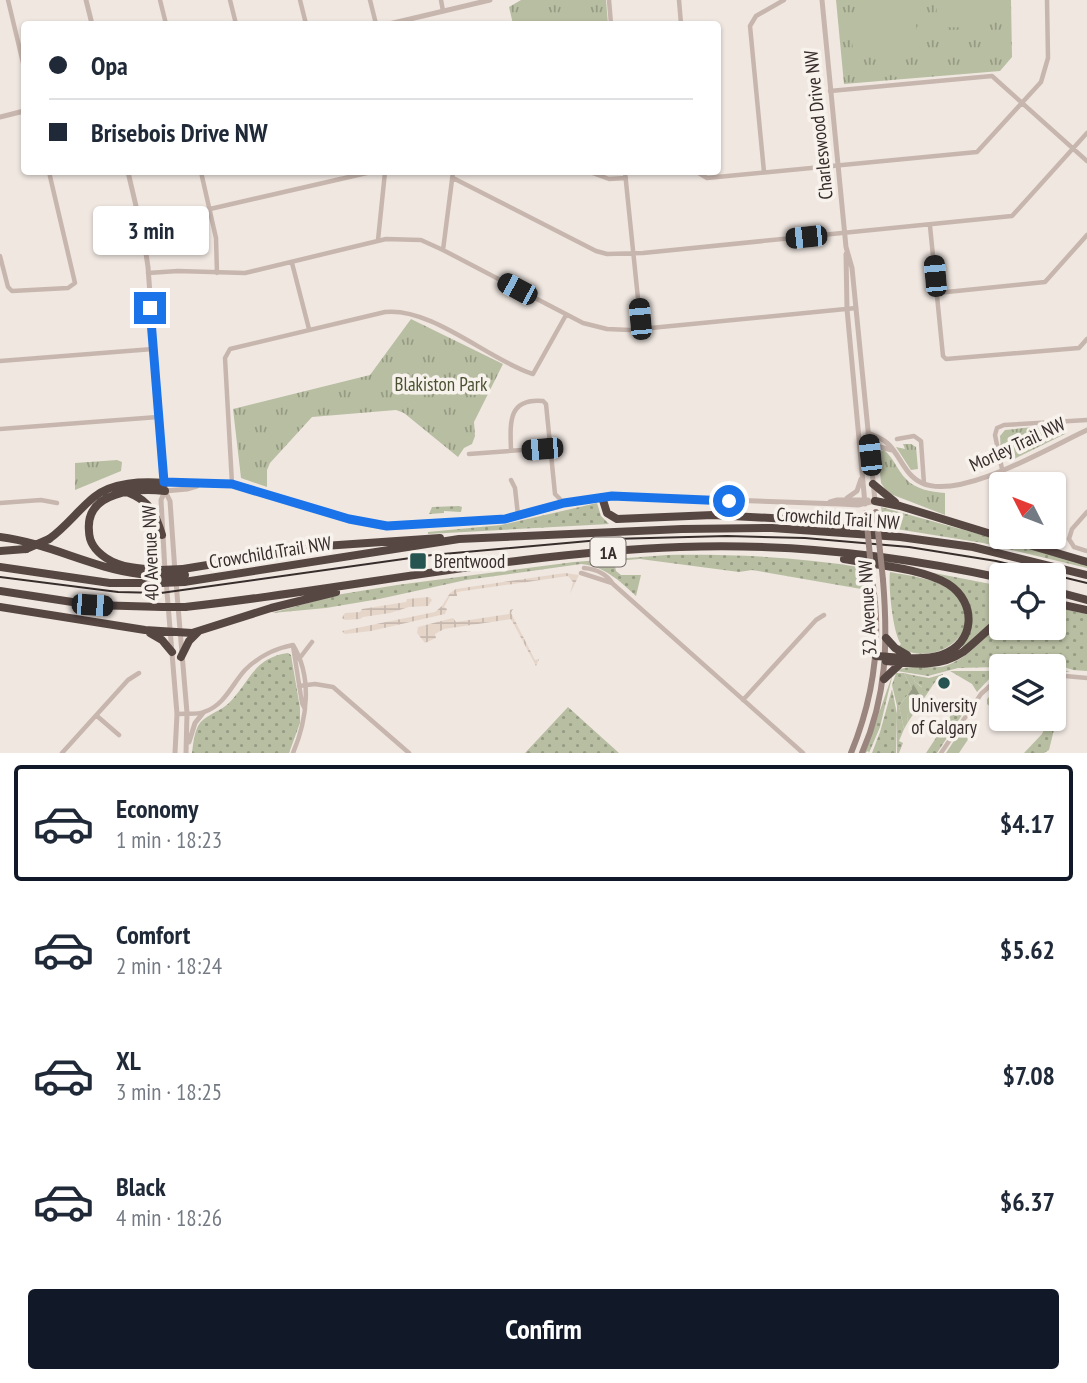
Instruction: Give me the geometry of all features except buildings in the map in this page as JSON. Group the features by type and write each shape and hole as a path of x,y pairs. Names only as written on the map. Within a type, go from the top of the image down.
{"highway":[{"path":"0,551 26,549 49,539 105,490 151,482 165,487"},
{"path":"873,484 900,506"},
{"path":"160,576 114,562 102,555 91,540 89,524 96,508 107,498 126,492 165,487"},
{"path":"126,492 148,505 156,516 162,535"},
{"path":"603,497 607,513 617,519 713,515 789,519 887,536"},
{"path":"868,501 900,506 989,533"},
{"name":"Crowchild Trail NW","path":"0,567 110,583 160,576 207,578 458,539 682,529 772,528 887,536 973,547 1087,575"},
{"path":"0,537 30,541 115,570 160,576 184,575 324,546 430,538 458,539"},
{"name":"Crowchild Trail NW","path":"0,592 92,605 185,607 535,558 624,550 748,546 898,559 989,576"},
{"path":"1046,550 1087,562"},
{"path":"828,553 844,559 938,579 960,593 968,605 968,631 952,650 941,655 881,658"},
{"path":"0,607 145,630 198,632 352,585"},
{"path":"1066,594 1087,600"},
{"path":"1066,606 1087,610"},
{"path":"881,658 922,664 950,659 989,629"},
{"path":"145,630 158,637 172,652"},
{"path":"181,657 189,640 198,632"},
{"path":"887,638 895,648 910,656"},
{"path":"884,679 901,663"}],"main road":[{"name":"32 Avenue NW","path":"849,753 855,745 887,638 876,512 868,501"},
{"name":"32 Avenue NW","path":"862,753 871,732 884,679 866,513 868,501"}],"street":[{"path":"8,0 21,54"},
{"path":"86,0 91,21"},
{"path":"160,0 165,21"},
{"path":"230,0 235,21"},
{"path":"300,0 305,21"},
{"path":"370,0 375,21"},
{"path":"441,0 443,11"},
{"path":"401,21 490,0"},
{"path":"609,0 611,21"},
{"path":"679,0 681,21"},
{"path":"764,172 750,26 756,16 784,0"},
{"name":"Charleswood Drive NW","path":"822,0 845,234 847,309 868,501"},
{"path":"702,175 706,178 977,152 1041,82 1047,65 1047,0"},
{"path":"830,91 992,76 1087,160"},
{"path":"0,117 21,112"},
{"path":"443,250 453,175 596,251 607,254 634,254 1013,216 1087,134"},
{"path":"0,256 8,287 12,291 68,288 75,284 50,175"},
{"path":"129,175 144,240 148,273 165,487 187,482 200,485 232,484 374,525 425,524 518,516 564,503 603,497 826,503 868,501"},
{"path":"202,175 216,238 217,272"},
{"path":"210,209 358,175"},
{"path":"378,240 385,175"},
{"path":"598,175 608,179 626,178"},
{"path":"626,175 641,328"},
{"path":"930,226 943,356 946,359 1079,348 1087,339"},
{"path":"937,293 1045,282 1087,235"},
{"path":"148,273 245,273 378,240 421,240 566,315 596,327 619,330 856,308"},
{"name":"Charleswood Drive NW","path":"846,247 852,268 873,484 868,501"},
{"path":"292,263 309,329"},
{"path":"232,484 225,355 233,347 385,312 408,313 533,374 566,315"},
{"path":"0,360 153,349"},
{"path":"512,450 510,423 519,404 541,400 546,404 555,494 564,503"},
{"path":"0,429 158,417"},
{"path":"1002,470 995,435 997,428 1004,425 1087,420"},
{"name":"Morley Trail NW","path":"924,484 934,487 966,485 1087,429"},
{"path":"868,433 890,444 904,467 924,484"},
{"path":"897,439 914,436 920,441 924,484"},
{"path":"870,455 880,447 892,450"},
{"path":"469,454 550,448"},
{"path":"826,503 843,499 857,491 863,473"},
{"path":"511,480 518,516"},
{"name":"40 Avenue NW","path":"165,487 161,500 162,535 177,714 175,753"},
{"name":"40 Avenue NW","path":"165,487 170,500 187,713 186,751"},
{"path":"843,499 868,501"},
{"path":"0,503 41,500 57,503"},
{"path":"1087,512 1072,529 1069,539 1074,547 1087,551"},
{"path":"583,570 613,583 803,753"},
{"path":"743,700 813,623 824,615"},
{"path":"299,660 312,642"},
{"path":"293,645 299,660 302,686"},
{"path":"293,645 307,704 304,723 293,753"},
{"path":"186,751 194,726 202,713 223,700 253,663 293,645"},
{"path":"62,753 128,680 139,673"},
{"path":"1066,676 1087,678"},
{"path":"302,686 326,684 339,691 409,753"},
{"path":"941,753 989,685"},
{"path":"177,714 202,713"},
{"path":"97,716 119,735"}],"green space":[{"path":"521,0 606,0 608,21 512,21 509,7"},
{"path":"836,0 1011,0 1012,57 1000,71 844,84"},
{"path":"868,0 912,0 920,49 854,58 853,27 858,13"},
{"path":"937,0 989,0 988,28 936,27"},
{"name":"Blakiston Park","path":"411,319 503,364 474,422 475,436 472,444 464,448 458,457 404,413 396,410 312,417 270,463 267,470 267,487 241,478 233,409 370,375"},
{"path":"1063,424 1067,428 1065,434 1012,460 1003,455 1000,436 1005,430"},
{"path":"903,444 916,447 918,469 911,470 896,447 905,449"},
{"path":"884,450 914,485 945,493 945,515 888,493 881,483 878,452"},
{"path":"117,460 122,462 121,471 75,490 75,463"},
{"path":"597,503 601,516 609,524 428,534 501,525"},
{"path":"432,507 462,507 461,512 429,514"},
{"path":"881,507 989,537 989,544 983,543 884,527"},
{"path":"1012,550 1036,550 1087,564 1087,568"},
{"path":"667,555 766,557 865,568 867,590 752,570 739,572 640,559 614,561 616,571 621,575 641,575 636,596 604,571 581,564 466,580 326,608 272,613 336,595 397,585 574,562"},
{"path":"890,572 930,580 952,591 963,604 966,617 964,629 956,640 945,649 930,653 914,653 898,647 901,644 892,609"},
{"path":"934,573 989,584 989,625 963,648 972,625 969,604 933,575"},
{"path":"1066,610 1087,614 1087,671 1066,668 1066,654 989,654 989,667 958,668 928,676 897,671 907,667 945,666 975,648 989,635 989,640 1066,640"},
{"path":"288,653 291,655 300,708 300,723 289,753 192,753 200,723 228,704 259,666 267,660"},
{"path":"950,671 989,671 989,679 977,692 972,684"},
{"path":"893,673 880,727 869,753 865,753"},
{"path":"896,673 904,673 912,689 899,706 904,729 899,741 903,743 899,753 897,706 892,685"},
{"path":"904,673 912,675 915,682 924,689 907,716 908,722 904,729 899,706 912,689"},
{"path":"943,674 943,678 939,676 908,722 907,716 922,687 915,682 912,675 929,678"},
{"path":"892,689 897,714 896,753 872,753 880,732"},
{"path":"568,707 619,753 525,753"},
{"path":"955,709 962,715 937,753 926,753"},
{"path":"967,721 973,732 959,753 946,753"},
{"path":"1043,731 1054,731 1049,750 1044,753 1024,753"}],"shaded area":[{"path":"565,573 579,575 570,594 573,582 568,576 457,592 457,596 450,596 444,607 447,609 445,614 371,631 345,634 342,631 435,612 456,589"},
{"path":"429,597 432,600 428,606 409,607 360,619 342,618 345,613 406,602 407,599"},
{"path":"513,609 511,613 535,660 539,659 536,666 511,619 444,629 435,634 436,638 425,643 417,633 418,627 453,618 456,622 509,614"}],"tram line":[{"path":"0,577 118,592 161,593 432,555 611,539 727,536 805,538 909,547 996,561 1087,583"}],"place":[{"name":"Brentwood","path":"418,561"},
{"name":"University of Calgary","path":"944,683"}],"route":[{"path":"150,308 164,482 232,484 349,519 387,526 505,519 564,503 612,496 729,501"}]}
